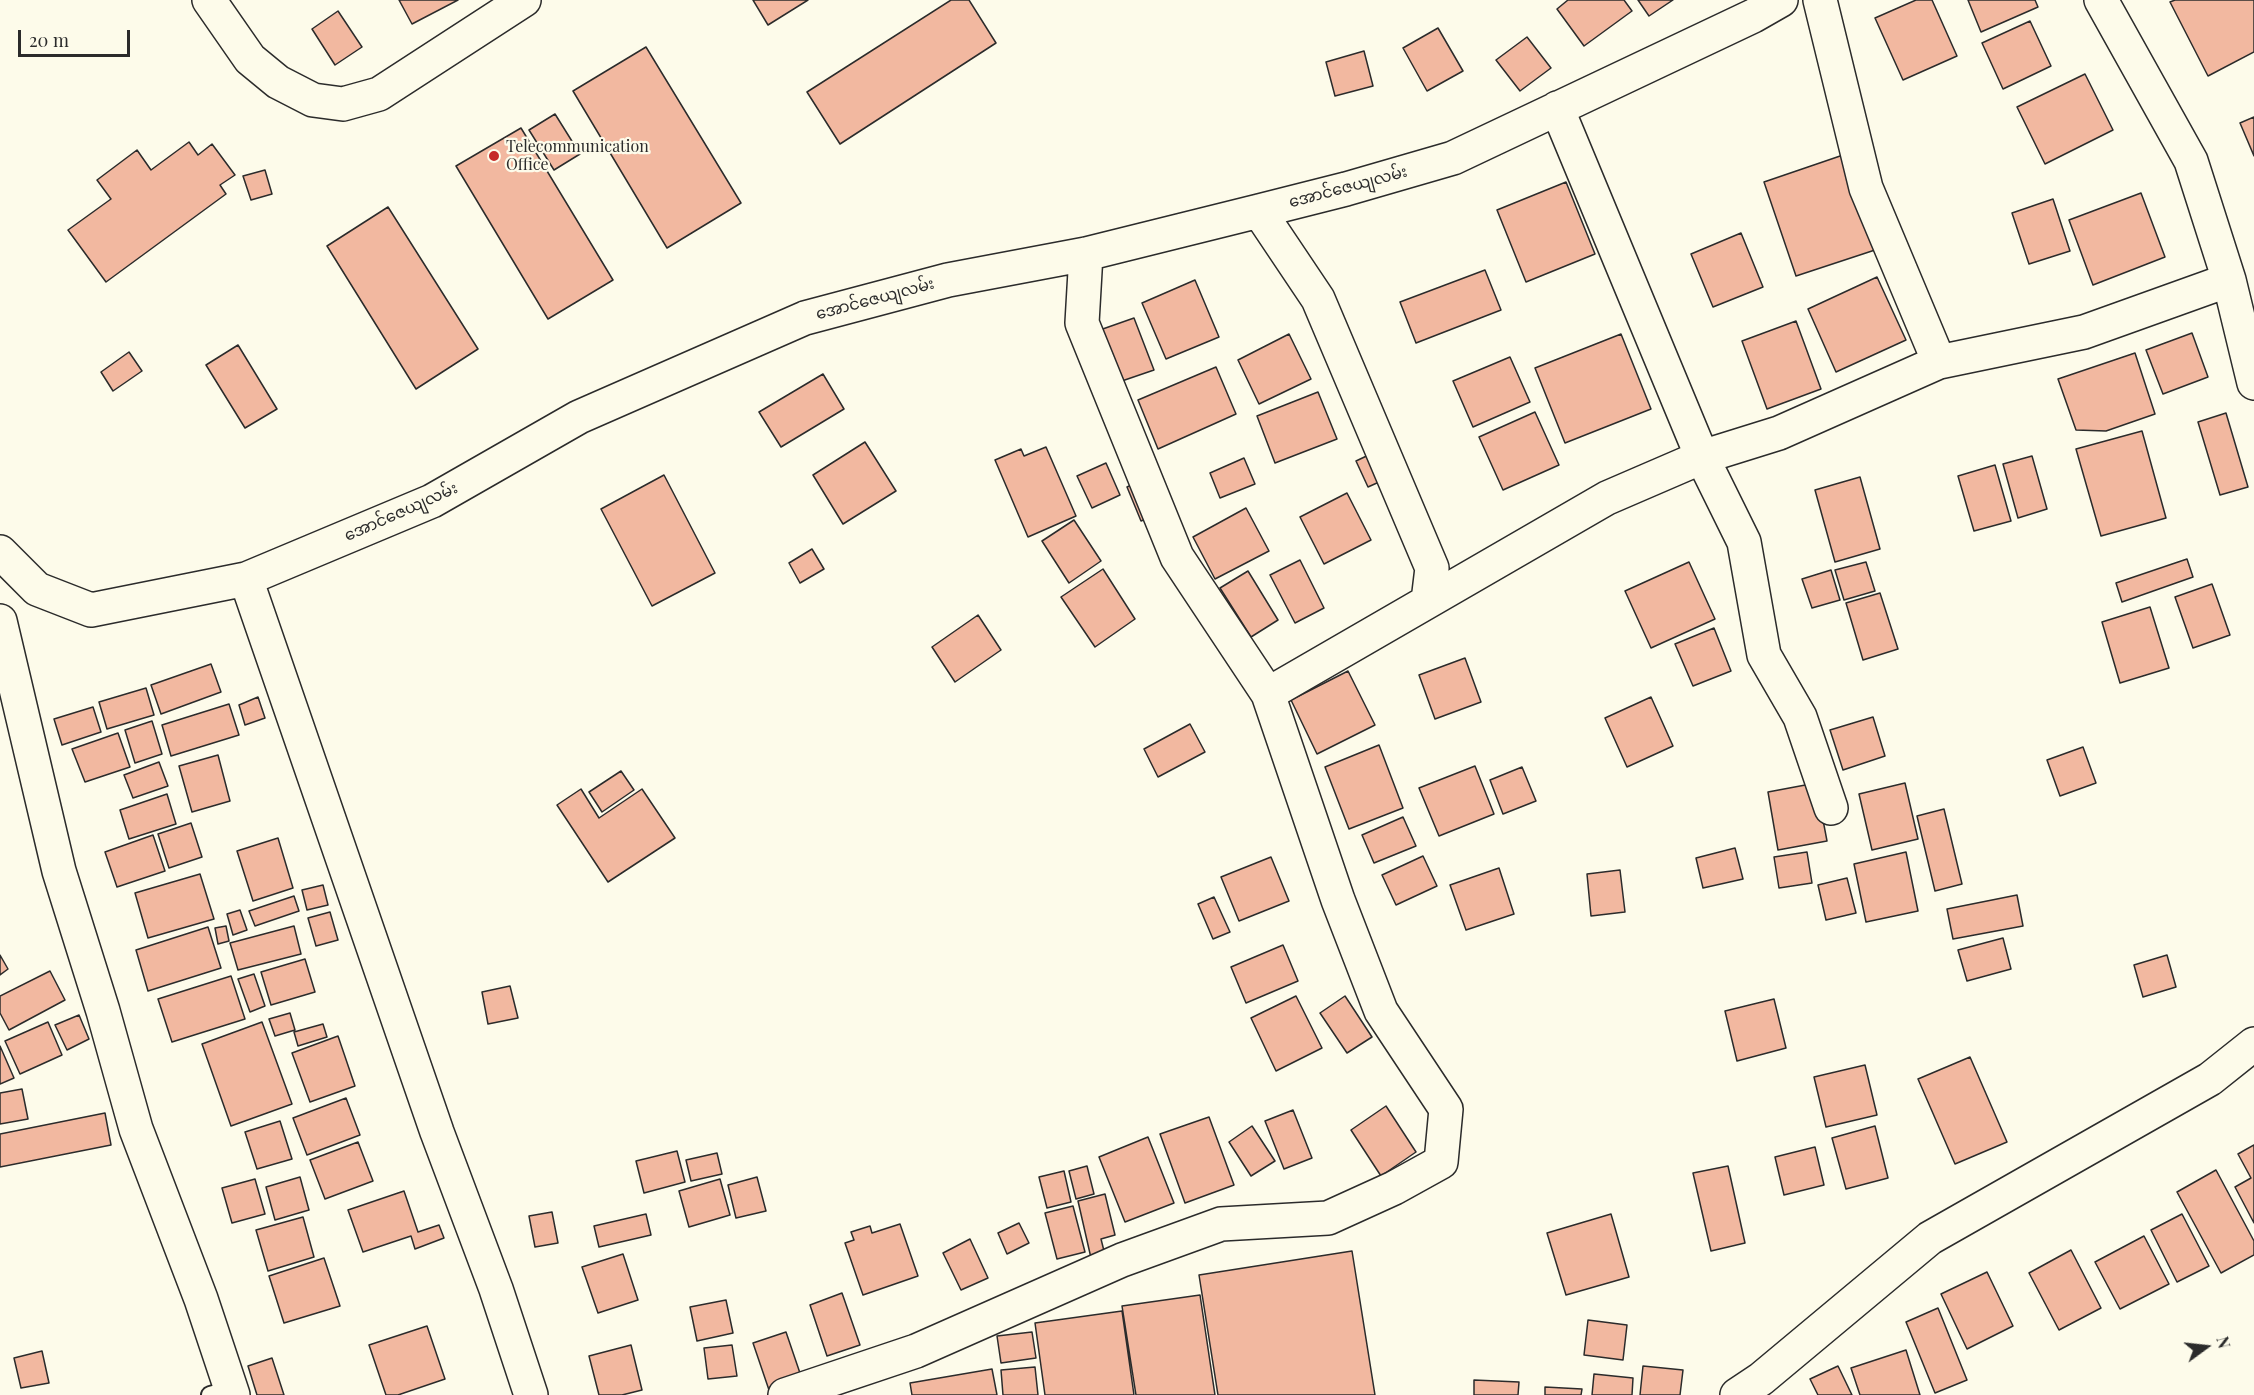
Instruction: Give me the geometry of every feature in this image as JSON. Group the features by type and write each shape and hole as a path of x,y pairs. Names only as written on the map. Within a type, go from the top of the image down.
{"street":[{"path":"208,0 250,59 278,82 313,100 343,104 379,94 524,0"},
{"name":"အောင်ဇေယျလမ်း","path":"0,552 37,589 91,610 246,579 432,501 579,417 805,318 948,280 1086,254 1346,189 1453,158 1557,108 1747,8 1781,0"},
{"path":"1820,0 1866,188 1939,362"},
{"path":"2101,0 2191,161 2229,280 2254,383"},
{"path":"1557,108 1702,457 1744,542 1764,655 1800,717 1831,808"},
{"path":"1259,211 1318,299 1432,568 1428,601"},
{"path":"785,1395 916,1351 1122,1260 1221,1224 1328,1218 1394,1188 1441,1162 1446,1109 1381,1011 1338,900 1268,694 1177,558 1082,323 1086,254"},
{"path":"1268,694 1607,498 1702,457 1779,433 1939,362 2084,332 2229,280"},
{"path":"246,579 437,1132 496,1289 531,1395"},
{"path":"0,621 59,871 103,1011 136,1129 201,1299 225,1393"},
{"path":"1737,1395 1761,1379 1930,1238 2210,1079 2254,1044"}],"building":[{"path":"399,0 458,0 412,24"},
{"path":"753,0 808,0 768,25"},
{"path":"951,0 969,0 996,43 840,144 807,92"},
{"path":"1568,0 1624,0 1632,11 1584,46 1557,9"},
{"path":"1638,0 1673,0 1649,16"},
{"path":"1916,0 1932,0 1957,56 1903,80 1875,18"},
{"path":"1968,0 2035,0 2038,7 1981,32"},
{"path":"2175,0 2254,0 2254,52 2208,76 2170,2"},
{"path":"338,11 362,47 335,65 312,29"},
{"path":"2030,21 2051,66 2003,89 1982,43"},
{"path":"1438,28 1463,71 1427,91 1403,48"},
{"path":"1527,37 1551,68 1520,91 1496,60"},
{"path":"646,47 741,203 667,248 573,91"},
{"path":"1364,51 1373,86 1335,96 1326,62"},
{"path":"2085,74 2113,130 2045,164 2017,107"},
{"path":"555,114 580,154 554,170 529,130"},
{"path":"2254,117 2254,156 2240,123"},
{"path":"521,128 613,280 548,319 456,166"},
{"path":"189,142 198,155 212,144 235,175 220,185 226,194 106,282 68,230 111,199 97,180 137,150 151,170"},
{"path":"1846,154 1878,249 1796,276 1764,182"},
{"path":"265,170 272,194 251,200 243,176"},
{"path":"1566,182 1595,254 1526,282 1497,210"},
{"path":"2141,193 2165,257 2093,285 2069,220"},
{"path":"2053,199 2070,251 2029,264 2012,213"},
{"path":"388,207 478,349 416,389 327,246"},
{"path":"1741,233 1763,287 1713,307 1691,254"},
{"path":"1485,270 1501,310 1416,343 1400,302"},
{"path":"1877,277 1906,340 1836,372 1808,309"},
{"path":"1195,280 1219,337 1166,359 1142,303"},
{"path":"1134,318 1154,370 1116,383 1097,331"},
{"path":"1796,321 1821,389 1767,409 1742,341"},
{"path":"2192,333 2208,377 2163,394 2146,350"},
{"path":"1289,334 1311,379 1259,404 1238,360"},
{"path":"1621,334 1651,409 1565,443 1535,368"},
{"path":"238,345 277,409 245,428 206,365"},
{"path":"129,352 142,371 113,391 101,372"},
{"path":"2135,353 2155,414 2106,431 2076,430 2058,379"},
{"path":"1510,357 1530,402 1473,427 1453,381"},
{"path":"1216,367 1236,414 1158,449 1138,400"},
{"path":"823,374 844,409 781,447 759,412"},
{"path":"1318,392 1337,439 1275,463 1257,416"},
{"path":"1535,412 1559,465 1503,490 1479,437"},
{"path":"2226,413 2248,487 2220,495 2198,422"},
{"path":"2142,431 2166,518 2101,536 2076,449"},
{"path":"865,442 896,491 843,524 813,475"},
{"path":"1046,447 1076,516 1028,537 995,460 1021,449 1024,456"},
{"path":"1375,452 1388,478 1368,487 1356,461"},
{"path":"2032,456 2047,509 2018,518 2003,464"},
{"path":"1244,458 1255,484 1220,498 1210,473"},
{"path":"1106,463 1120,495 1092,508 1077,476"},
{"path":"1995,465 2011,521 1974,531 1958,476"},
{"path":"664,475 715,573 652,606 601,509"},
{"path":"1860,477 1880,549 1835,562 1815,490"},
{"path":"1138,482 1153,516 1141,521 1127,487"},
{"path":"1347,493 1371,540 1324,564 1300,517"},
{"path":"1246,508 1269,551 1215,579 1193,537"},
{"path":"1074,520 1101,561 1069,583 1042,541"},
{"path":"812,549 824,569 800,583 789,563"},
{"path":"2187,559 2193,577 2122,602 2116,583"},
{"path":"1300,560 1324,608 1295,623 1270,575"},
{"path":"1689,562 1715,619 1651,648 1625,591"},
{"path":"1866,562 1875,591 1844,600 1835,570"},
{"path":"1103,569 1135,619 1095,647 1061,597"},
{"path":"1831,570 1840,600 1812,608 1802,579"},
{"path":"1248,571 1278,620 1251,637 1220,588"},
{"path":"2212,584 2230,635 2193,648 2175,597"},
{"path":"1880,593 1898,649 1863,660 1846,603"},
{"path":"2150,607 2169,668 2120,683 2102,622"},
{"path":"978,615 1001,650 955,682 932,647"},
{"path":"1714,628 1731,671 1693,686 1675,644"},
{"path":"1465,658 1481,702 1435,719 1419,675"},
{"path":"211,664 221,692 161,714 151,685"},
{"path":"1348,671 1375,725 1317,754 1291,700"},
{"path":"146,688 154,715 107,729 99,702"},
{"path":"258,697 265,718 245,725 239,705"},
{"path":"1651,697 1673,746 1627,767 1605,718"},
{"path":"229,704 239,735 171,756 162,725"},
{"path":"93,707 101,732 62,745 54,719"},
{"path":"1873,717 1885,756 1843,770 1830,730"},
{"path":"152,721 162,754 135,763 125,730"},
{"path":"1190,724 1205,752 1158,777 1144,749"},
{"path":"118,733 130,767 85,782 72,749"},
{"path":"1379,745 1403,808 1349,829 1325,767"},
{"path":"2083,747 2096,783 2060,796 2047,760"},
{"path":"218,755 230,801 192,812 179,766"},
{"path":"159,762 168,786 133,798 124,775"},
{"path":"1475,766 1494,814 1439,836 1419,788"},
{"path":"1522,767 1536,801 1503,814 1490,780"},
{"path":"621,771 634,790 602,812 589,792"},
{"path":"1816,783 1827,841 1778,850 1768,792"},
{"path":"1905,783 1918,839 1872,850 1859,794"},
{"path":"581,789 599,818 642,789 675,838 608,882 557,805"},
{"path":"167,794 176,824 129,839 120,810"},
{"path":"1944,809 1962,884 1935,891 1917,816"},
{"path":"1403,817 1416,846 1374,863 1362,835"},
{"path":"191,823 202,857 169,868 158,834"},
{"path":"153,835 165,871 117,887 105,852"},
{"path":"278,838 293,888 253,901 237,851"},
{"path":"1735,848 1743,879 1703,888 1696,858"},
{"path":"1807,852 1812,883 1779,888 1774,857"},
{"path":"1906,852 1918,911 1866,922 1854,864"},
{"path":"1423,856 1437,886 1396,905 1382,875"},
{"path":"1271,857 1289,901 1239,921 1221,877"},
{"path":"1499,868 1514,914 1466,930 1450,885"},
{"path":"1620,870 1625,912 1591,916 1587,874"},
{"path":"200,874 214,919 148,938 135,893"},
{"path":"1847,878 1856,913 1826,920 1818,885"},
{"path":"323,885 328,905 307,910 302,890"},
{"path":"2017,895 2023,926 1953,939 1947,909"},
{"path":"294,896 299,911 255,926 249,911"},
{"path":"1214,897 1230,932 1213,939 1198,904"},
{"path":"240,910 247,930 233,935 227,914"},
{"path":"330,912 338,940 316,946 308,918"},
{"path":"226,926 229,941 218,944 215,928"},
{"path":"294,926 301,954 238,970 230,943"},
{"path":"208,927 221,968 148,991 136,950"},
{"path":"2003,938 2011,969 1967,981 1958,950"},
{"path":"1283,945 1298,981 1246,1003 1231,967"},
{"path":"0,955 8,969 0,975"},
{"path":"2167,955 2176,987 2143,997 2134,965"},
{"path":"305,959 315,992 271,1005 261,972"},
{"path":"50,971 65,1000 9,1030 0,1013 0,996"},
{"path":"254,974 265,1006 250,1012 238,979"},
{"path":"231,976 245,1019 172,1042 158,999"},
{"path":"510,986 518,1018 488,1024 482,992"},
{"path":"1296,996 1322,1048 1276,1071 1251,1018"},
{"path":"1345,996 1372,1037 1347,1053 1320,1013"},
{"path":"1774,999 1786,1048 1737,1061 1725,1011"},
{"path":"290,1013 295,1030 275,1036 269,1019"},
{"path":"79,1015 89,1039 67,1050 55,1025"},
{"path":"48,1022 62,1055 20,1074 5,1041"},
{"path":"262,1022 292,1104 231,1126 202,1044"},
{"path":"323,1024 327,1037 298,1046 294,1032"},
{"path":"338,1036 355,1086 310,1102 292,1053"},
{"path":"0,1046 14,1078 0,1084"},
{"path":"1970,1057 2007,1142 1955,1164 1918,1079"},
{"path":"1865,1065 1877,1115 1826,1127 1814,1077"},
{"path":"22,1089 28,1119 0,1124 0,1093"},
{"path":"346,1098 360,1135 307,1155 293,1118"},
{"path":"1386,1106 1416,1152 1381,1176 1351,1130"},
{"path":"1293,1110 1312,1158 1284,1169 1265,1121"},
{"path":"105,1113 111,1145 0,1167 0,1134"},
{"path":"1209,1117 1234,1185 1185,1203 1160,1134"},
{"path":"280,1121 292,1159 257,1169 245,1132"},
{"path":"1252,1126 1275,1161 1251,1176 1229,1142"},
{"path":"1875,1126 1888,1178 1846,1189 1832,1138"},
{"path":"1148,1137 1174,1203 1125,1222 1099,1157"},
{"path":"358,1142 373,1181 325,1199 310,1160"},
{"path":"2254,1145 2254,1223 2235,1187 2251,1178 2238,1154"},
{"path":"1815,1147 1824,1185 1784,1195 1775,1157"},
{"path":"677,1151 685,1182 644,1193 636,1161"},
{"path":"717,1153 722,1174 691,1181 686,1160"},
{"path":"1087,1166 1094,1194 1076,1199 1069,1171"},
{"path":"1728,1166 1745,1243 1711,1251 1693,1173"},
{"path":"2216,1170 2254,1241 2254,1255 2221,1273 2177,1192"},
{"path":"1064,1171 1071,1202 1047,1208 1039,1177"},
{"path":"300,1177 309,1210 275,1220 266,1187"},
{"path":"757,1177 766,1211 736,1218 728,1185"},
{"path":"255,1179 265,1214 232,1223 222,1188"},
{"path":"720,1179 730,1215 689,1227 679,1191"},
{"path":"404,1191 418,1232 439,1225 444,1238 415,1249 411,1236 363,1252 348,1210"},
{"path":"1105,1194 1115,1235 1101,1239 1105,1255 1091,1258 1078,1201"},
{"path":"1073,1206 1085,1252 1057,1259 1045,1213"},
{"path":"552,1212 558,1243 535,1247 529,1216"},
{"path":"646,1214 651,1235 599,1247 594,1226"},
{"path":"1611,1214 1629,1277 1566,1295 1547,1233"},
{"path":"2182,1214 2209,1266 2177,1282 2151,1230"},
{"path":"303,1217 314,1257 268,1271 256,1230"},
{"path":"1019,1223 1029,1243 1007,1254 998,1233"},
{"path":"900,1224 918,1276 863,1295 845,1243 854,1240 851,1232 870,1226 872,1233"},
{"path":"2144,1236 2169,1284 2120,1309 2095,1262"},
{"path":"970,1239 988,1278 961,1290 943,1253"},
{"path":"2071,1250 2101,1308 2059,1330 2029,1273"},
{"path":"1352,1251 1375,1395 1218,1395 1199,1275"},
{"path":"623,1254 638,1300 598,1313 582,1267"},
{"path":"324,1258 340,1306 284,1323 269,1276"},
{"path":"1987,1272 2013,1326 1967,1349 1941,1294"},
{"path":"842,1293 860,1345 827,1356 810,1305"},
{"path":"1200,1295 1215,1395 1136,1395 1122,1306"},
{"path":"726,1300 733,1333 697,1341 690,1307"},
{"path":"1938,1308 1967,1380 1935,1393 1906,1322"},
{"path":"1122,1311 1134,1395 1045,1395 1035,1323"},
{"path":"1588,1320 1627,1325 1623,1360 1584,1355"},
{"path":"427,1326 445,1379 398,1395 386,1395 369,1345"},
{"path":"786,1332 802,1379 769,1390 753,1343"},
{"path":"1032,1332 1036,1358 1001,1363 997,1336"},
{"path":"631,1345 642,1390 622,1395 599,1395 589,1356"},
{"path":"732,1345 737,1376 708,1379 704,1348"},
{"path":"1906,1350 1920,1395 1860,1395 1851,1368"},
{"path":"42,1351 49,1383 21,1388 14,1358"},
{"path":"272,1358 284,1395 257,1395 248,1366"},
{"path":"1643,1366 1683,1370 1680,1395 1640,1395"},
{"path":"1838,1366 1852,1395 1818,1395 1810,1379"},
{"path":"1035,1367 1038,1395 1003,1395 1001,1370"},
{"path":"992,1369 997,1395 912,1395 910,1383"},
{"path":"1594,1374 1633,1378 1632,1395 1592,1395"},
{"path":"1474,1380 1519,1382 1518,1395 1474,1395"},
{"path":"1545,1387 1582,1389 1581,1395 1545,1395"}],"place":[{"name":"Telecommunication Office","path":"494,156"}]}
